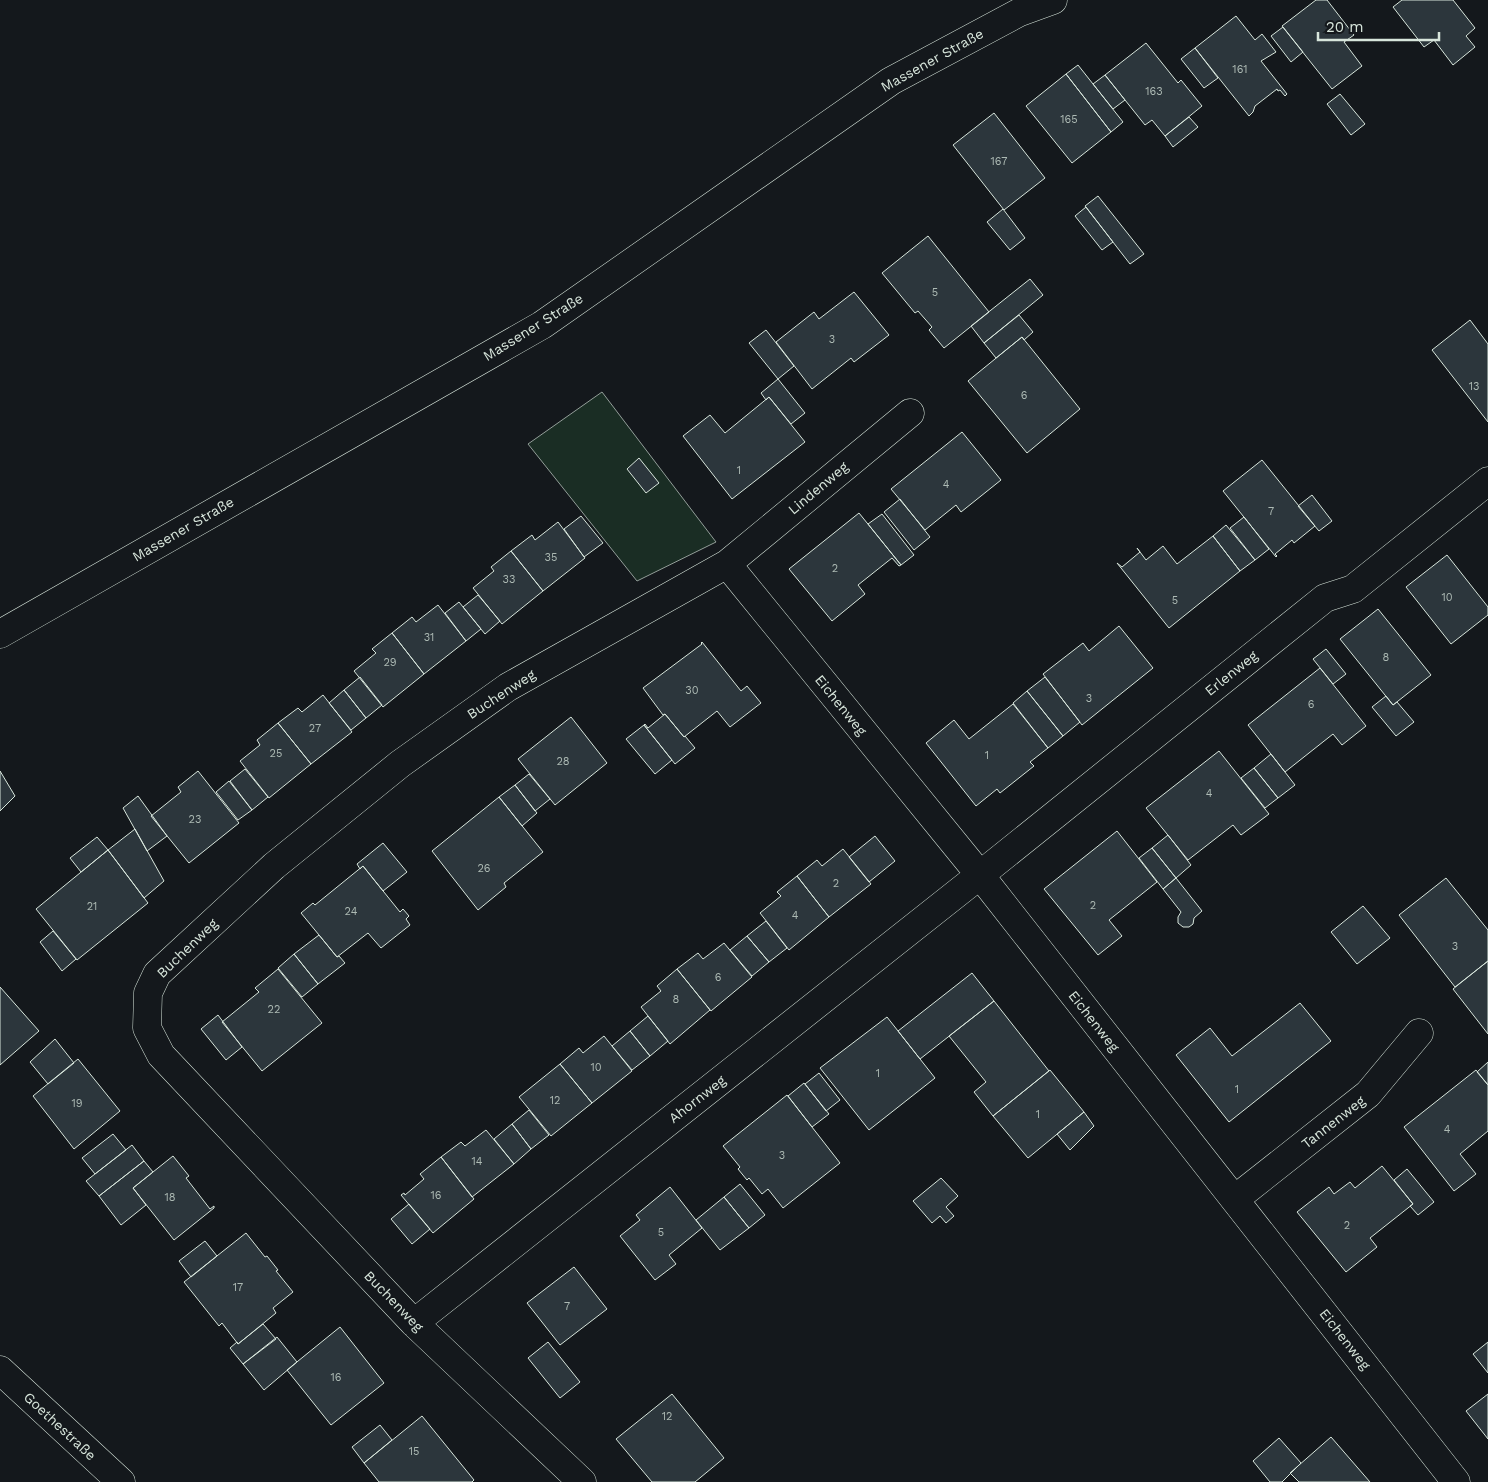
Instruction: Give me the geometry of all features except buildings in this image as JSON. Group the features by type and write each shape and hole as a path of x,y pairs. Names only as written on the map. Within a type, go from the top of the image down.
{"street":[{"name":"Massener Straße","path":"0,634 542,324 891,80 1020,12 1053,0"},
{"name":"Lindenweg","path":"727,564 910,413"},
{"name":"Erlenweg","path":"980,875 1325,598 1353,589 1488,481"},
{"name":"Eichenweg","path":"727,564 980,875 1456,1482"},
{"name":"Buchenweg","path":"582,1482 414,1323 161,1055 147,1028 148,993 157,974 274,866 400,764 508,687 727,564"},
{"name":"Ahornweg","path":"414,1323 980,875"},
{"name":"Tannenweg","path":"1235,1199 1368,1094 1419,1033"},
{"name":"Goethestraße","path":"0,1370 121,1482"}],"green space":[{"path":"602,392 716,542 637,581 528,444"}]}
